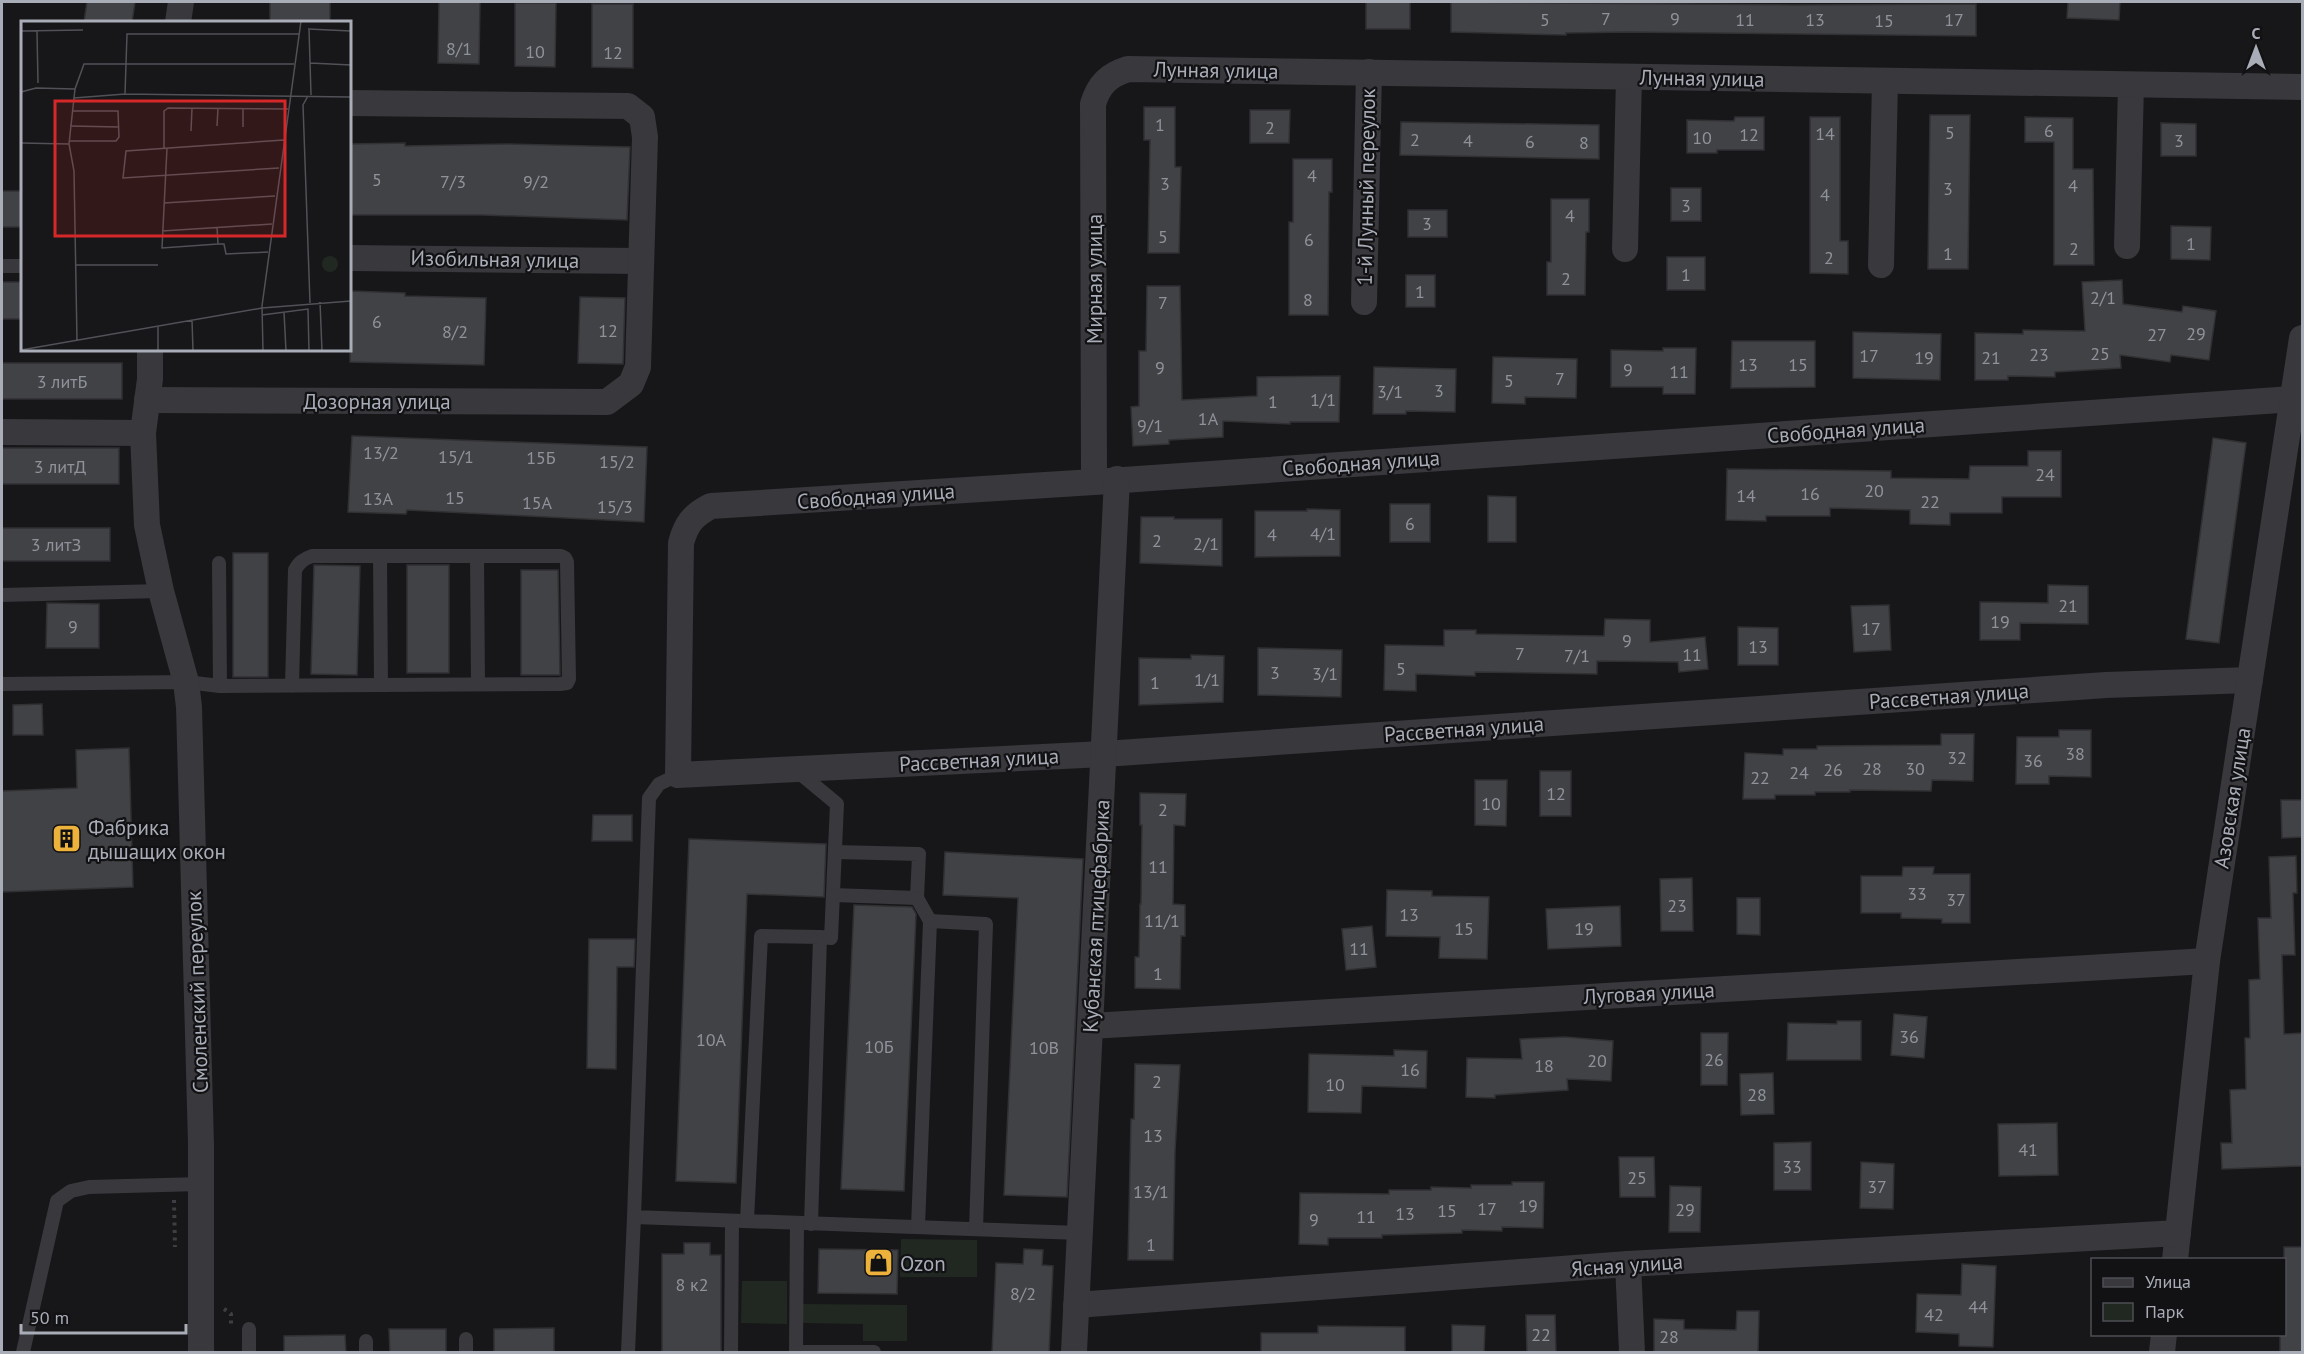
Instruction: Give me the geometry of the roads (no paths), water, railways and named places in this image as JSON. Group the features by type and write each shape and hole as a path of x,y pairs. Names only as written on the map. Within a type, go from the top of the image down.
{"street":[{"path":"178,21 181,2"},
{"name":"Лунная улица","path":"1105,80 1128,69 2302,87"},
{"name":"1-й Лунный переулок","path":"1364,302 1369,72"},
{"path":"1625,249 1629,77"},
{"name":"Мирная улица","path":"1105,80 1096,93 1093,104 1106,481"},
{"path":"1881,265 1885,81"},
{"path":"2127,246 2131,85"},
{"path":"351,103 628,106 642,117 645,137 641,261"},
{"name":"Изобильная улица","path":"351,258 641,261"},
{"name":"Дозорная улица","path":"147,400 606,402 631,384 638,367 641,261"},
{"name":"Азовская улица","path":"2175,1258 2207,961 2302,338"},
{"name":"Смоленский переулок","path":"150,351 150,379 142,433 147,525 160,591 186,682 189,707 201,1184 201,1353"},
{"name":"Свободная улица","path":"678,776 681,543 684,529 691,519 711,506 2293,399"},
{"path":"2,432 142,433"},
{"name":"Кубанская птицефабрика","path":"1074,1353 1104,754 1106,481"},
{"name":"Рассветная улица","path":"678,776 1104,754 2094,686 2250,680"},
{"name":"Луговая улица","path":"1090,1026 2207,961"},
{"name":"Ясная улица","path":"1076,1305 1628,1264 2178,1233"},
{"path":"1628,1264 1632,1353"},
{"path":"2162,1353 2164,1336"}],"lane":[{"path":"2,266 21,266"},
{"path":"2,684 186,682 220,686 292,686 567,683 569,679 567,562 565,558 312,556 298,563 296,570 292,686"},
{"path":"380,556 381,685"},
{"path":"477,556 478,684"},
{"path":"219,563 220,686"},
{"path":"2,594 160,591"},
{"path":"747,1221 761,936 831,938 837,804 795,770"},
{"path":"628,1353 650,798 659,784 678,776"},
{"path":"835,852 919,854 917,898 930,921 918,1227"},
{"path":"833,895 917,898"},
{"path":"930,921 986,924 976,1229"},
{"path":"811,1224 820,937"},
{"path":"23,1353 57,1201 71,1191 89,1187 201,1184"},
{"path":"634,1217 1080,1233"},
{"path":"731,1353 732,1221"},
{"path":"797,1223 796,1352 874,1353"},
{"path":"249,1329 249,1353"}],"place":[{"name":"Фабрика дышащих окон","path":"67,839"},
{"name":"Ozon","path":"879,1263"}]}
